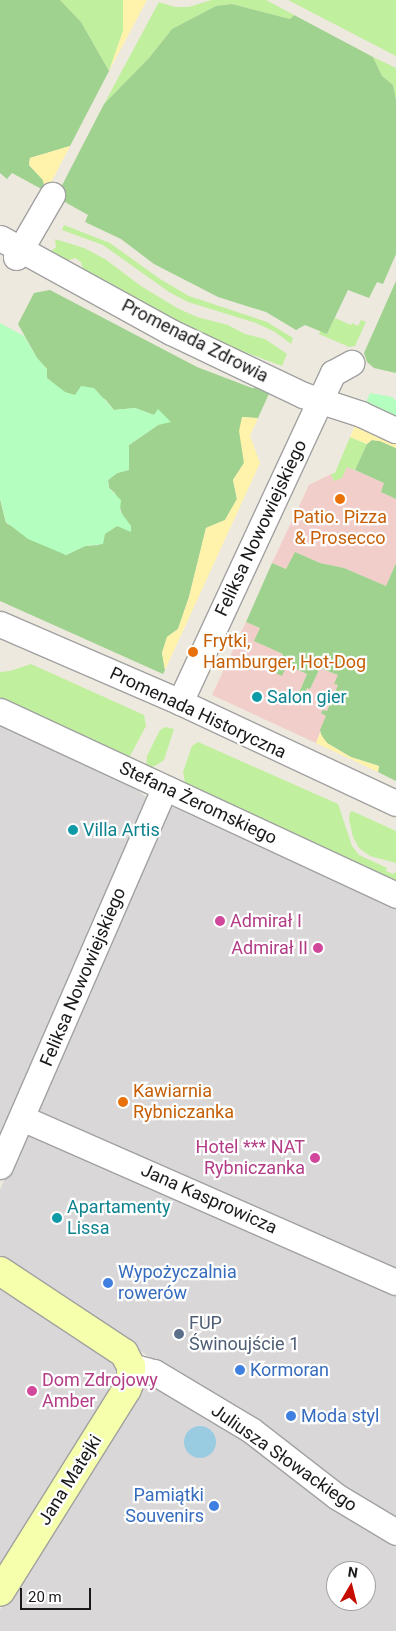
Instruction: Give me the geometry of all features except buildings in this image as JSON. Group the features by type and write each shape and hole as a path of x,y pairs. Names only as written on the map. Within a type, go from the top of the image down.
{"street":[{"path":"12,249 52,195"},
{"name":"Promenada Zdrowia","path":"12,249 172,332 303,396 361,414 396,430"},
{"name":"Feliksa Nowowiejskiego","path":"180,702 333,372 351,363"},
{"name":"Promenada Historyczna","path":"0,624 180,702 396,803"},
{"name":"Stefana Żeromskiego","path":"0,711 396,895"},
{"name":"Feliksa Nowowiejskiego","path":"0,1166 164,788"},
{"name":"Jana Kasprowicza","path":"22,1118 396,1282"},
{"path":"0,1271 110,1342 124,1353 131,1366"},
{"name":"Juliusza Słowackiego","path":"131,1366 154,1372 251,1430 336,1496 396,1532"},
{"name":"Jana Matejki","path":"0,1592 127,1389 131,1379 131,1366"}],"shaded area":[{"path":"347,467 385,483 381,492 396,499 396,563 386,586 344,568 320,563 295,552 286,569 272,563 309,485 331,474 334,481"},
{"path":"246,622 260,628 255,641 283,654 275,672 286,665 307,674 299,693 306,692 307,688 310,689 320,668 338,675 338,685 327,711 323,710 326,716 316,743 212,695"},
{"path":"0,725 133,786 147,798 0,1143"},
{"path":"173,807 396,909 396,1272 40,1115 37,1109 166,812"},
{"path":"31,1133 396,1295 396,1524 191,1384 0,1260 0,1190 18,1148"},
{"path":"0,1290 107,1352 116,1364 117,1379 0,1570"},
{"path":"146,1383 164,1384 396,1541 396,1631 0,1631 0,1610"}],"green space":[{"path":"0,0 60,0 81,22 109,71 70,146 30,158 29,165 43,180 45,191 12,173 7,179 0,173"},
{"path":"60,0 123,0 123,31 109,71 81,22"},
{"path":"211,0 266,0 294,15 290,19 232,4 216,6 172,29 149,58 104,104 159,2 175,7 189,7"},
{"path":"288,0 396,0 396,56"},
{"path":"232,4 290,19 294,15 373,57 382,76 393,85 396,100 396,254 383,284 377,282 369,298 348,290 327,334 305,325 296,330 266,312 218,297 154,264 121,239 85,222 88,215 56,197 104,104 149,58 172,29 216,6"},
{"path":"373,57 396,68 396,100 393,85 382,76"},
{"path":"64,225 110,243 160,279 189,296 267,322 293,338 291,344 275,332 256,323 188,302 169,292 103,245 62,230"},
{"path":"55,239 84,248 105,259 141,286 177,308 197,317 228,325 245,334 265,339 287,354 282,366 239,350 188,327 168,315 163,315 83,270 81,262 75,258 66,261 49,253 56,247"},
{"path":"396,281 396,373 374,368 367,362 364,353"},
{"path":"50,290 197,367 252,388 272,387 258,418 242,417 244,463 233,480 237,499 225,520 206,528 189,597 178,629 167,637 162,653 165,670 163,674 0,601 0,499 6,523 66,555 85,546 99,545 104,534 117,526 131,526 123,517 115,493 109,488 108,480 117,473 128,470 129,445 158,425 163,415 158,410 154,415 135,408 114,410 105,399 68,394 50,383 47,378 47,369 37,358 18,324 34,293"},
{"path":"335,318 358,326 361,320 366,322 355,346 349,347 319,334 320,331 327,334"},
{"path":"0,323 24,336 37,358 47,369 47,378 65,392 75,395 81,386 94,388 114,410 135,408 154,415 158,409 171,422 158,425 129,445 129,470 117,473 108,480 109,488 121,500 120,511 131,526 131,532 117,526 105,534 103,544 85,546 66,555 28,539 6,522 0,498"},
{"path":"370,393 392,397 396,401 396,420 365,405"},
{"path":"350,437 367,444 355,470 347,467 342,478 334,481 331,474 335,473"},
{"path":"371,440 380,441 396,448 396,499 381,492 384,483 355,470 367,444"},
{"path":"295,552 320,563 344,568 386,586 396,563 396,781 378,772 379,766 351,757 327,743 322,737 320,730 326,716 321,713 323,710 327,711 338,685 334,684 338,675 320,668 310,689 307,688 308,697 299,693 307,674 287,665 282,676 275,673 283,654 254,641 260,628 246,622 272,563 286,569"},
{"path":"31,664 144,715 146,726 129,758 0,698 0,672 10,671"},
{"path":"165,727 174,729 164,760 155,766 146,768 147,756 160,730"},
{"path":"198,742 338,804 352,846 359,855 387,868 386,871 393,874 396,872 396,881 185,783 183,772 192,746"},
{"path":"352,811 396,831 396,863 370,856 359,848 353,837 349,819 350,812"}],"sand":[{"path":"123,0 147,0 109,71 123,31"},
{"path":"70,146 46,192 43,180 29,165 30,158"},
{"path":"242,417 258,418 250,436 260,463 165,670 162,653 167,637 178,629 189,597 206,528 225,520 237,499 233,480 244,463 239,431"},
{"path":"356,424 396,442 396,448 380,441 372,440 367,444 350,437"},
{"path":"320,733 327,743 350,757 379,766 378,772 316,743"}],"water":[{"path":"200,1426 212,1430 216,1442 212,1454 200,1458 188,1454 184,1442 188,1430"}],"place":[{"name":"Patio. Pizza & Prosecco","path":"340,499"},
{"name":"Frytki, Hamburger, Hot-Dog","path":"193,652"},
{"name":"Salon gier","path":"257,697"},
{"name":"Villa Artis","path":"73,830"},
{"name":"Admirał I","path":"220,921"},
{"name":"Admirał II","path":"318,948"},
{"name":"Kawiarnia Rybniczanka","path":"123,1102"},
{"name":"Hotel *** NAT Rybniczanka","path":"315,1158"},
{"name":"Apartamenty Lissa","path":"57,1218"},
{"name":"Wypożyczalnia rowerów","path":"108,1283"},
{"name":"FUP Świnoujście 1","path":"179,1334"},
{"name":"Kormoran","path":"240,1370"},
{"name":"Dom Zdrojowy Amber","path":"32,1391"},
{"name":"Moda styl","path":"291,1416"},
{"name":"Pamiątki Souvenirs","path":"214,1506"}]}
